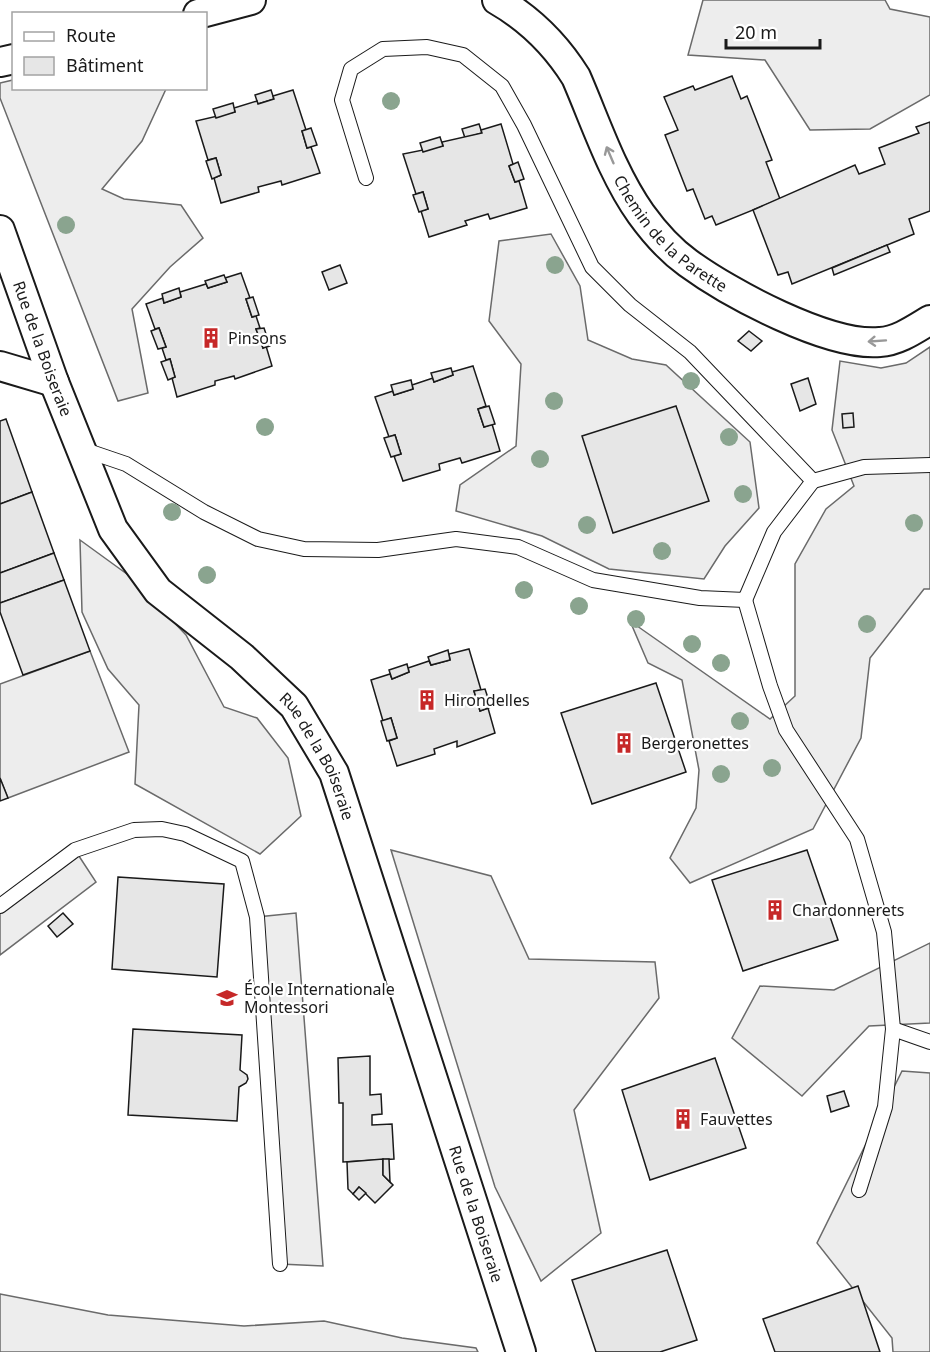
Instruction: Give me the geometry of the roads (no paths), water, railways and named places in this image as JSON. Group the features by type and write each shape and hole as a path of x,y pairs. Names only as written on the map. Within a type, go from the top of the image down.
{"street":[{"path":"206,12 251,0"},
{"name":"Chemin de la Parette","path":"497,0 525,19 566,61 576,77 622,182 641,214 664,243 687,263 762,306 828,334 855,342 881,342 905,335 930,320"},
{"name":"Rue de la Boiseraie","path":"3,253 113,529 158,591 242,657 294,706 334,773 521,1352"},
{"path":"0,366 54,382"}],"lane":[{"path":"366,178 342,100 351,69 383,49 428,46 464,55 502,86 524,124 592,267 630,305 690,352 813,481"},
{"path":"82,449 126,464 204,512 258,539 304,549 378,550 456,538 518,547 592,580 700,598 746,600"},
{"path":"859,1190 885,1107 893,1029 884,932 857,839 786,730 770,686 746,600 774,532 813,481 864,467 930,465"},
{"path":"0,906 75,850 134,830 162,829 185,834 242,861 257,917 280,1264"},
{"path":"893,1029 930,1042"}],"place":[{"name":"Pinsons","path":"211,338"},
{"name":"Hirondelles","path":"427,700"},
{"name":"Bergeronettes","path":"624,743"},
{"name":"Chardonnerets","path":"775,910"},
{"name":"École Internationale Montessori","path":"227,998"},
{"name":"Fauvettes","path":"683,1119"}]}
